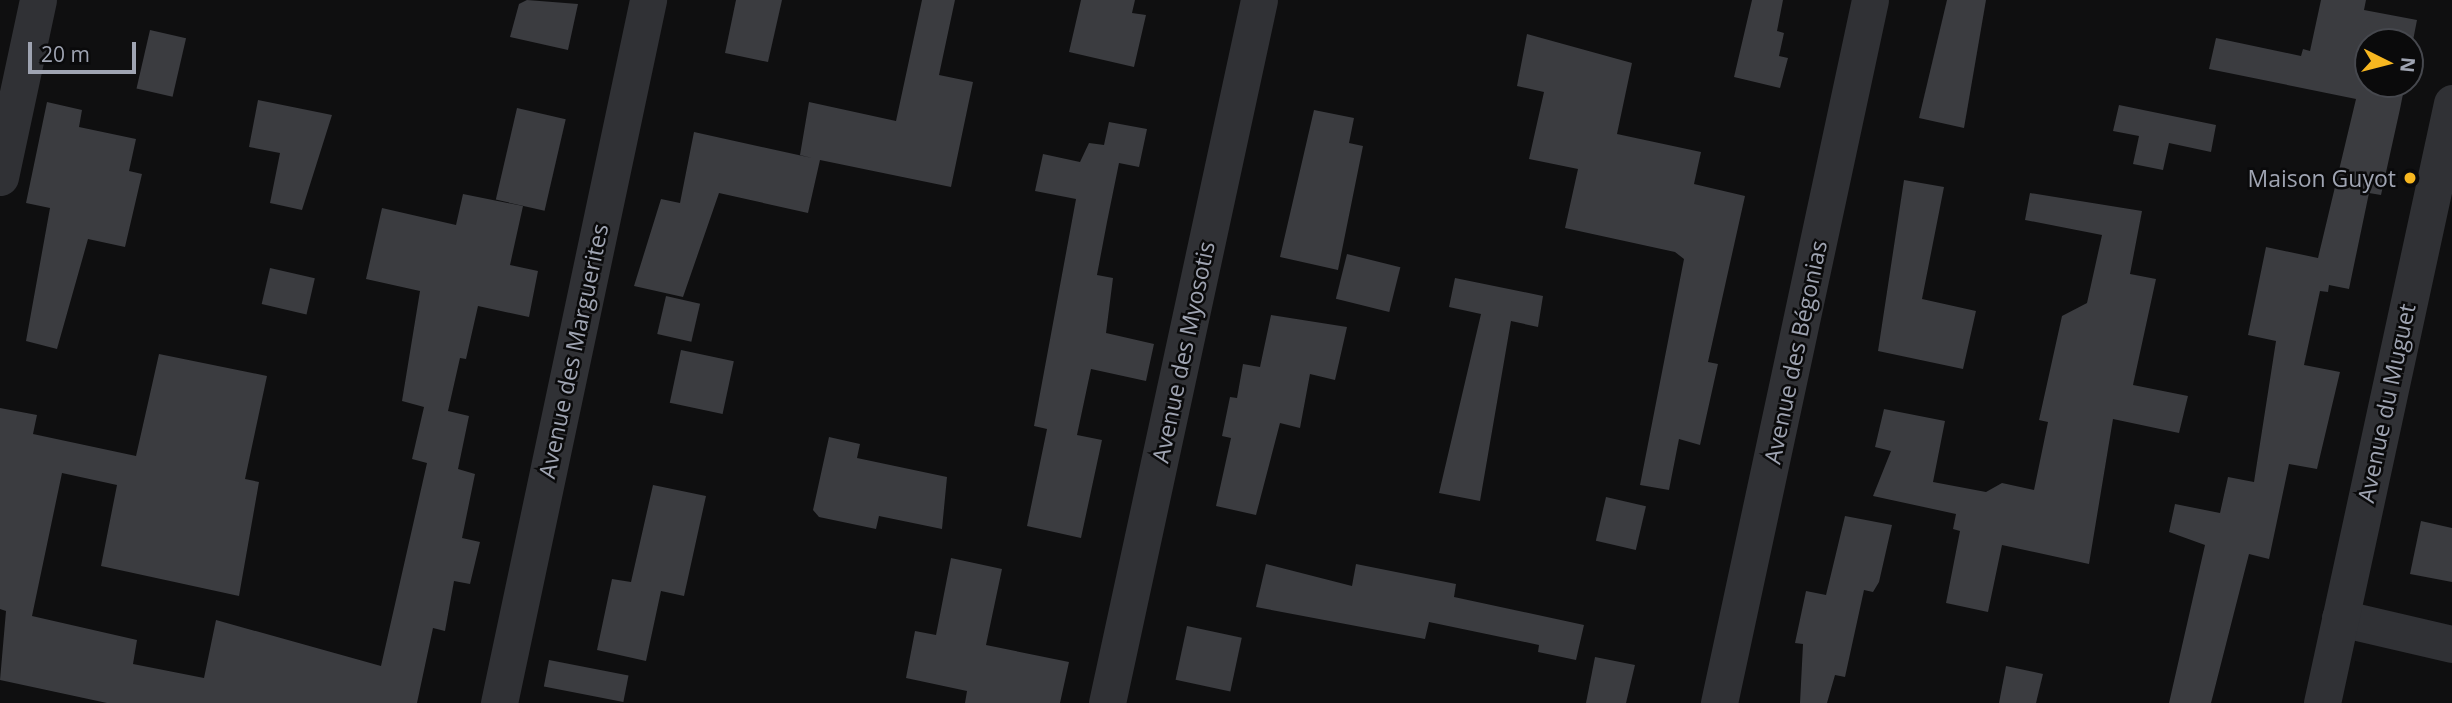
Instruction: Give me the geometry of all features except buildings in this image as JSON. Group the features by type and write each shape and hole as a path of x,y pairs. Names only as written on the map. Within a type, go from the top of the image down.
{"street":[{"path":"0,177 38,0"},
{"name":"Avenue des Marguerites","path":"499,703 648,0"},
{"name":"Avenue des Myosotis","path":"1107,703 1259,0"},
{"name":"Avenue des Bégonias","path":"1719,703 1870,0"},
{"name":"Avenue du Muguet","path":"2322,703 2452,103"},
{"path":"2340,618 2452,643"}],"place":[{"name":"Maison Guyot","path":"2410,178"}]}
